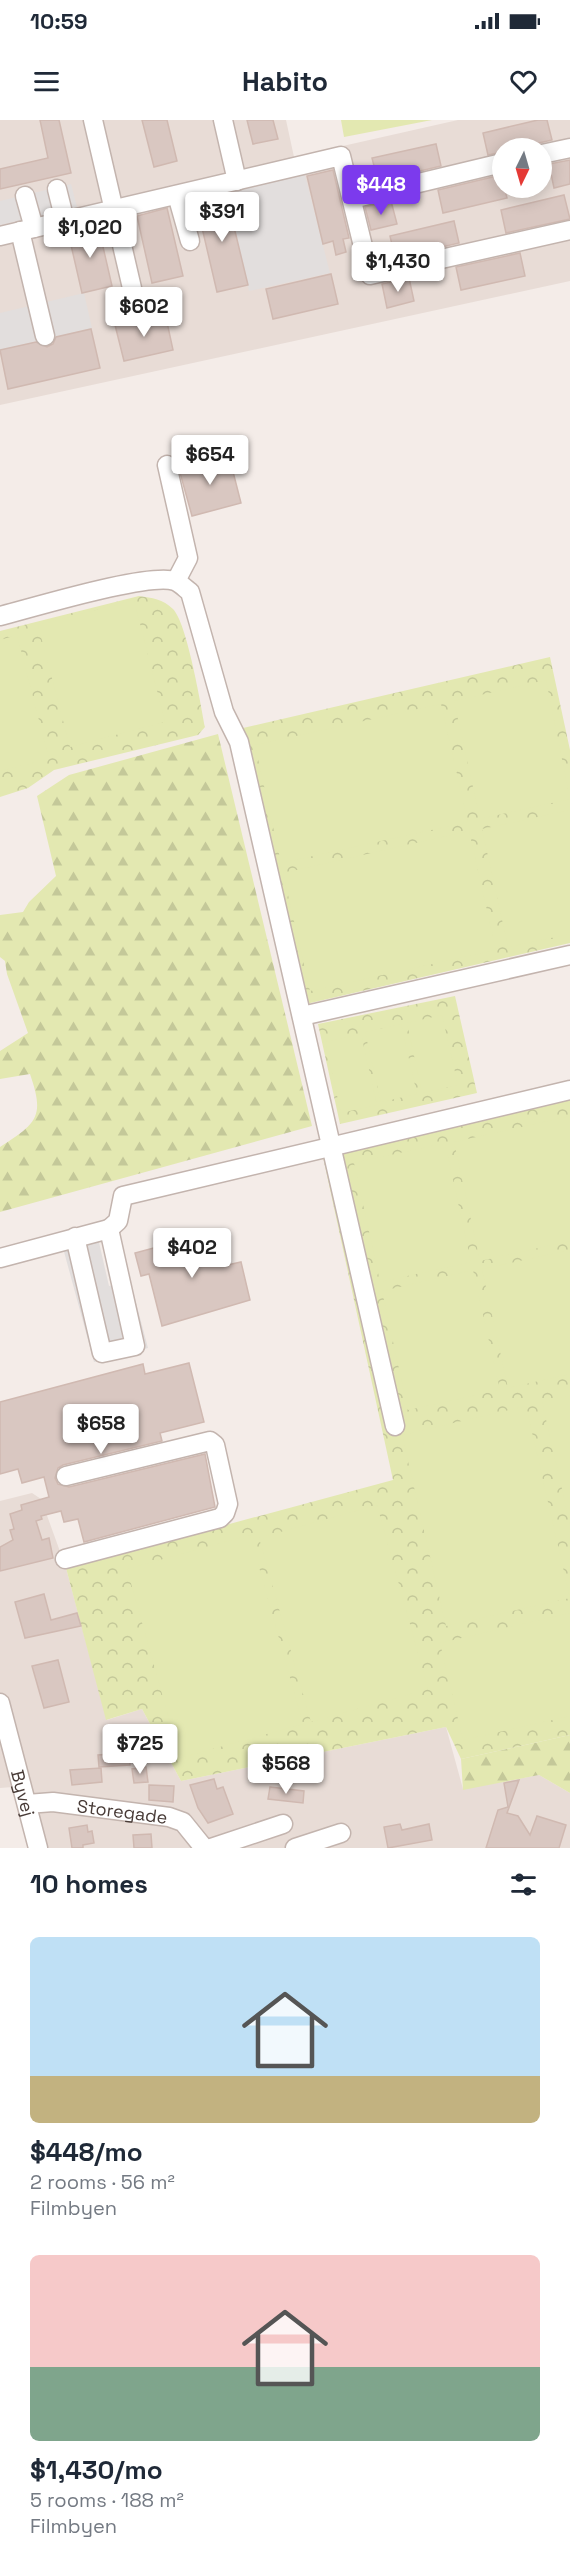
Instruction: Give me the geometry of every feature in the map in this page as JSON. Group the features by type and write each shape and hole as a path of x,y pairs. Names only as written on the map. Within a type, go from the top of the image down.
{"street":[{"path":"93,120 138,314"},
{"path":"223,120 237,181"},
{"path":"552,150 570,143"},
{"path":"11,230 65,221 341,156 370,275 570,230"},
{"path":"352,199 492,165"},
{"path":"57,189 65,221"},
{"path":"177,195 190,241"},
{"path":"25,196 11,230 45,336"},
{"path":"167,465 188,558 176,581"},
{"path":"0,616 80,594 158,580 176,581 190,592 224,712 239,742 333,1146 395,1426"},
{"path":"302,1016 570,955"},
{"path":"0,1258 109,1229 118,1221 123,1196 570,1090"},
{"path":"75,1238 102,1353 135,1346 109,1229"},
{"path":"65,1559 220,1518 225,1513 228,1504 214,1445 210,1441 66,1476"},
{"name":"Byvej","path":"0,1703 38,1848"},
{"name":"Storegade","path":"27,1804 53,1802 169,1817 183,1822 204,1848"},
{"path":"210,1848 283,1824"},
{"path":"295,1848 341,1833"}],"shaded area":[{"path":"0,120 286,120 294,157 458,120 570,120 570,281 0,405"},
{"path":"305,175 330,273 249,291 227,193"},
{"path":"71,184 77,207 0,225 0,201"},
{"path":"84,293 92,328 0,350 0,313"},
{"path":"98,1238 109,1286 130,1280 148,1348 94,1362 63,1248"},
{"path":"32,1493 41,1499 66,1568 107,1720 142,1709 181,1781 446,1727 463,1789 539,1775 570,1793 570,1848 29,1848 13,1787 0,1788 0,1501"}],"green space":[{"path":"341,120 432,120 344,137"},
{"path":"139,596 165,603 178,617 193,665 205,727 198,735 54,770 28,788 0,797 0,631"},
{"path":"134,600 165,722 70,747 38,625"},
{"path":"17,635 49,759 0,771 0,640"},
{"path":"550,657 570,750 570,943 306,1004 243,728"},
{"path":"546,680 570,799 480,819 454,701"},
{"path":"441,704 468,822 281,863 255,745"},
{"path":"218,734 312,1126 0,1212 0,1147 30,1125 37,1110 35,1088 30,1074 0,1079 0,1051 28,1033 7,974 5,961 0,957 0,915 23,912 29,902 56,876 37,796 69,775"},
{"path":"570,810 570,934 508,947 482,829"},
{"path":"469,831 496,950 310,991 283,873"},
{"path":"455,996 477,1093 340,1124 318,1024"},
{"path":"442,1015 458,1085 422,1093 407,1023"},
{"path":"401,1024 417,1094 381,1102 365,1032"},
{"path":"361,1034 377,1105 341,1113 325,1042"},
{"path":"570,1098 570,1735 461,1759 446,1727 181,1781 142,1709 106,1720 66,1568 393,1480 323,1157"},
{"path":"570,1116 570,1241 480,1261 454,1142"},
{"path":"445,1143 471,1262 380,1282 354,1163"},
{"path":"570,1250 570,1374 508,1388 482,1269"},
{"path":"473,1270 500,1390 408,1410 382,1291"},
{"path":"570,1395 570,1524 542,1402"},
{"path":"526,1406 570,1598 446,1626 402,1435"},
{"path":"377,1505 428,1689 311,1722 259,1538"},
{"path":"250,1535 303,1724 180,1758 127,1569"},
{"path":"570,1613 570,1716 463,1740 440,1643"},
{"path":"570,1735 570,1793 539,1775 463,1790 461,1759"}],"building":[{"path":"40,120 59,120 71,173 0,189 0,169 48,158"},
{"path":"142,120 167,120 177,161 154,167"},
{"path":"247,120 273,120 278,139 253,144"},
{"path":"547,120 552,138 492,138 492,154 488,155 483,133"},
{"path":"436,144 441,166 378,181 372,158"},
{"path":"570,160 570,184 554,188 552,163"},
{"path":"333,170 349,238 343,239 346,252 336,255 333,241 323,244 307,176"},
{"path":"492,177 492,198 507,198 443,213 438,190"},
{"path":"226,194 248,285 217,292 196,202"},
{"path":"564,195 570,219 506,233 501,210"},
{"path":"391,201 397,224 371,230 365,207"},
{"path":"167,208 183,276 152,283 137,216"},
{"path":"454,221 459,243 395,258 390,236"},
{"path":"98,225 112,286 82,293 68,232"},
{"path":"520,253 525,276 461,290 456,267"},
{"path":"331,274 338,304 273,319 266,289"},
{"path":"409,278 414,301 387,308 382,284"},
{"path":"165,313 173,350 124,361 115,325 130,321 140,325 149,317"},
{"path":"91,329 100,368 8,389 0,350 36,342 47,347 53,344 56,337"},
{"path":"229,456 241,503 192,516 179,469"},
{"path":"213,1232 223,1266 241,1262 250,1300 162,1326 149,1274 141,1276 135,1253"},
{"path":"189,1363 204,1422 160,1433 162,1441 63,1465 58,1468 55,1478 58,1484 69,1487 205,1454 215,1507 84,1542 78,1519 64,1522 61,1511 41,1516 42,1519 36,1521 42,1540 49,1538 53,1558 0,1571 0,1547 13,1540 10,1530 14,1529 10,1514 22,1510 21,1505 49,1497 44,1477 22,1483 18,1469 0,1474 0,1402 143,1364 145,1374"},
{"path":"44,1594 51,1620 77,1613 81,1626 25,1638 15,1602"},
{"path":"58,1660 69,1702 44,1708 32,1666"},
{"path":"139,1729 141,1746 129,1747 130,1765 99,1767 98,1755 111,1754 108,1732"},
{"path":"146,1767 148,1782 134,1783 132,1769"},
{"path":"101,1768 102,1782 72,1785 70,1770"},
{"path":"214,1779 217,1789 223,1787 233,1814 208,1823 198,1808 190,1785"},
{"path":"519,1780 507,1813 518,1816 530,1835 537,1816 566,1825 559,1848 486,1848 498,1810 508,1807 504,1783"},
{"path":"149,1785 174,1786 173,1802 149,1800"},
{"path":"270,1787 304,1791 303,1803 268,1799"},
{"path":"400,1824 402,1830 429,1824 432,1840 388,1848 384,1827"},
{"path":"87,1825 88,1832 92,1831 94,1843 83,1845 83,1848 72,1848 69,1828"},
{"path":"151,1834 152,1848 134,1848 133,1835"}]}
